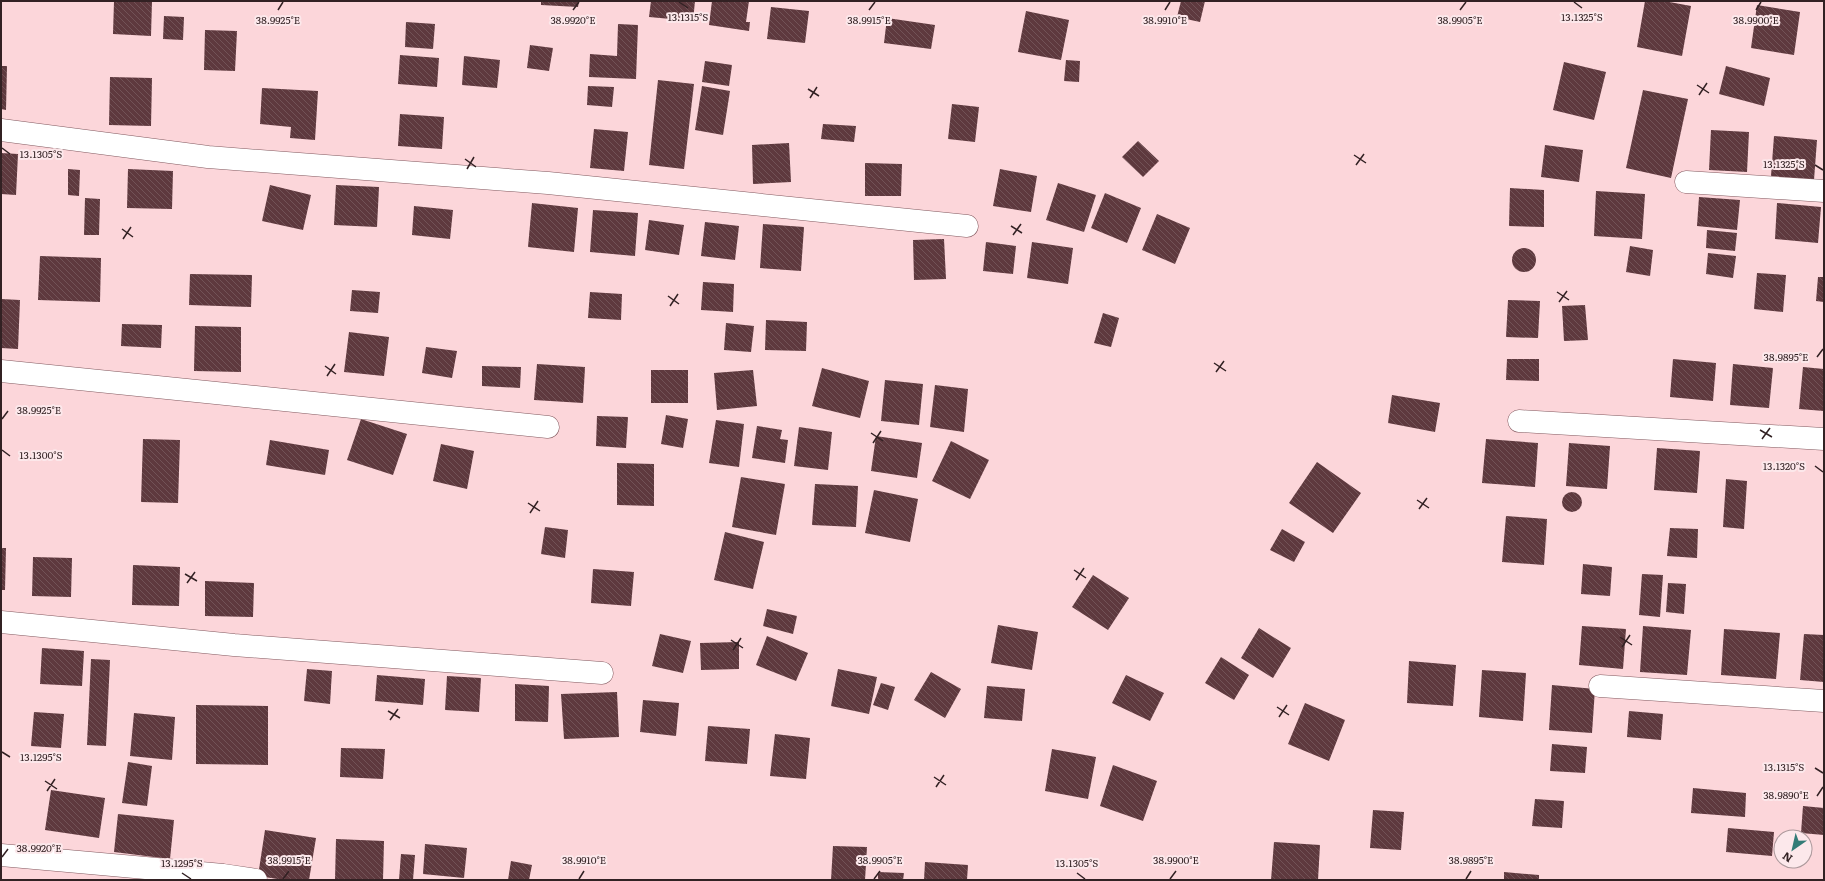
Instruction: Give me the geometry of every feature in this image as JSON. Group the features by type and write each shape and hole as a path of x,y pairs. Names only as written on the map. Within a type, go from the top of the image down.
{"street":[{"path":"1,130 208,156 548,183 966,226"},
{"path":"1686,182 1824,191"},
{"path":"1,371 548,427"},
{"path":"1519,421 1824,439"},
{"path":"1,622 234,645 602,673"},
{"path":"1600,686 1824,701"},
{"path":"1,855 223,874 256,880"}],"building":[{"path":"114,1 152,1 151,36 113,34"},
{"path":"541,1 579,1 578,7 541,5"},
{"path":"651,1 695,1 693,21 649,17"},
{"path":"712,1 749,1 746,22 750,22 749,31 709,25"},
{"path":"1181,1 1205,1 1200,22 1177,17"},
{"path":"1645,1 1664,1 1691,6 1682,56 1637,47"},
{"path":"1757,5 1800,12 1794,55 1751,48"},
{"path":"771,7 809,11 805,43 767,39"},
{"path":"1026,11 1069,20 1061,60 1018,52"},
{"path":"164,16 184,17 183,40 163,39"},
{"path":"887,18 935,25 931,49 884,43"},
{"path":"406,22 435,24 433,49 405,47"},
{"path":"618,24 638,25 636,79 589,77 590,54 617,56"},
{"path":"205,30 237,31 235,71 204,70"},
{"path":"530,45 553,48 549,71 527,68"},
{"path":"400,55 439,58 437,87 398,84"},
{"path":"464,56 500,60 497,88 462,85"},
{"path":"1066,60 1080,61 1079,82 1064,81"},
{"path":"705,61 732,65 729,86 702,82"},
{"path":"1564,62 1606,72 1594,120 1553,110"},
{"path":"1,66 7,66 6,110 1,109"},
{"path":"1726,66 1770,78 1764,106 1719,94"},
{"path":"110,77 152,78 151,126 109,125"},
{"path":"658,80 694,84 684,169 649,165"},
{"path":"588,86 614,87 612,107 587,105"},
{"path":"702,86 730,91 723,135 695,130"},
{"path":"262,88 318,91 315,140 290,138 291,127 260,124"},
{"path":"1643,90 1688,99 1671,178 1626,168"},
{"path":"952,104 979,107 975,142 948,139"},
{"path":"400,114 444,117 442,149 398,146"},
{"path":"823,124 856,126 854,142 821,139"},
{"path":"594,129 628,132 624,171 590,168"},
{"path":"1711,130 1749,132 1747,172 1709,170"},
{"path":"1774,136 1817,140 1814,180 1771,176"},
{"path":"1138,141 1159,161 1143,177 1122,157"},
{"path":"789,143 791,182 753,184 752,145"},
{"path":"1545,145 1583,150 1579,182 1541,177"},
{"path":"1,153 18,154 16,195 1,194"},
{"path":"865,163 902,164 901,196 865,196"},
{"path":"68,169 80,170 79,196 68,195"},
{"path":"128,169 173,171 172,209 127,208"},
{"path":"1000,169 1037,176 1031,212 993,206"},
{"path":"1058,183 1096,195 1084,232 1046,220"},
{"path":"270,185 311,195 303,230 262,221"},
{"path":"336,185 379,187 377,227 334,225"},
{"path":"1510,188 1544,190 1544,227 1509,226"},
{"path":"1596,191 1645,194 1642,239 1594,236"},
{"path":"1105,193 1141,208 1127,243 1091,228"},
{"path":"1699,197 1740,200 1737,230 1697,226"},
{"path":"85,198 100,199 99,235 84,235"},
{"path":"532,203 578,208 574,252 528,247"},
{"path":"1777,203 1821,207 1818,243 1775,239"},
{"path":"414,206 453,210 450,239 412,235"},
{"path":"593,210 638,213 635,256 590,252"},
{"path":"1157,214 1190,228 1175,264 1142,250"},
{"path":"649,220 684,225 679,255 645,250"},
{"path":"705,222 739,226 735,260 701,256"},
{"path":"763,224 804,227 801,271 760,268"},
{"path":"1707,230 1737,233 1735,251 1706,248"},
{"path":"944,239 946,279 914,280 913,240"},
{"path":"986,242 1016,246 1013,274 983,271"},
{"path":"1032,242 1073,248 1068,284 1027,278"},
{"path":"1630,246 1653,250 1650,276 1626,272"},
{"path":"1524,248 1529,249 1535,255 1535,265 1529,271 1524,272 1519,271 1513,265 1512,260 1513,255 1519,249"},
{"path":"1708,253 1736,256 1733,278 1706,274"},
{"path":"40,256 101,258 100,302 38,300"},
{"path":"1757,273 1786,275 1783,312 1754,309"},
{"path":"190,274 252,275 251,307 189,305"},
{"path":"1818,277 1824,277 1824,302 1816,301"},
{"path":"703,282 734,284 733,312 701,310"},
{"path":"352,290 380,292 378,313 350,311"},
{"path":"590,292 622,294 621,320 588,318"},
{"path":"1,299 20,300 18,349 1,348"},
{"path":"1508,300 1540,301 1538,338 1506,337"},
{"path":"1585,305 1588,340 1564,341 1562,306"},
{"path":"1103,313 1119,318 1111,347 1094,343"},
{"path":"766,320 807,322 806,351 765,350"},
{"path":"726,323 754,326 751,352 724,350"},
{"path":"122,324 162,325 161,348 121,346"},
{"path":"195,326 241,327 241,372 194,371"},
{"path":"349,332 389,337 384,376 344,372"},
{"path":"426,347 457,351 452,378 422,373"},
{"path":"1507,359 1539,359 1539,381 1506,380"},
{"path":"1673,359 1716,363 1713,401 1670,397"},
{"path":"537,364 585,367 583,403 534,400"},
{"path":"1733,364 1773,368 1769,408 1730,405"},
{"path":"482,366 521,367 520,388 482,386"},
{"path":"1803,367 1824,369 1824,411 1799,409"},
{"path":"822,368 869,381 860,418 812,406"},
{"path":"651,370 688,370 688,403 651,403"},
{"path":"753,370 757,406 717,410 714,373"},
{"path":"885,380 923,384 919,425 881,421"},
{"path":"935,385 968,389 964,432 930,427"},
{"path":"1392,395 1440,403 1435,432 1388,423"},
{"path":"666,415 688,419 683,448 661,444"},
{"path":"597,416 628,417 626,448 596,446"},
{"path":"361,419 407,434 393,475 347,460"},
{"path":"716,420 744,424 739,467 709,463"},
{"path":"757,426 782,430 780,439 788,440 785,463 752,458"},
{"path":"799,427 832,432 828,470 794,466"},
{"path":"876,436 922,443 917,478 871,471"},
{"path":"143,439 180,440 178,503 141,502"},
{"path":"1486,439 1538,443 1535,487 1482,483"},
{"path":"270,440 329,450 325,475 266,465"},
{"path":"951,441 989,460 970,499 932,481"},
{"path":"1569,443 1610,446 1607,489 1566,486"},
{"path":"441,444 474,451 467,489 433,481"},
{"path":"1657,448 1700,451 1697,493 1654,490"},
{"path":"1317,462 1361,493 1333,533 1289,503"},
{"path":"617,463 654,464 654,506 617,505"},
{"path":"741,477 785,484 776,535 732,527"},
{"path":"1726,479 1747,481 1744,529 1723,527"},
{"path":"815,484 858,486 856,527 812,525"},
{"path":"874,490 918,499 910,542 865,533"},
{"path":"1572,492 1579,495 1582,502 1579,509 1572,512 1565,509 1562,502 1565,495"},
{"path":"1506,516 1547,519 1544,565 1502,562"},
{"path":"545,527 568,530 565,558 541,554"},
{"path":"1670,528 1698,529 1697,558 1667,556"},
{"path":"1282,529 1305,542 1294,562 1270,550"},
{"path":"725,532 764,542 753,589 714,580"},
{"path":"1,548 6,548 5,590 1,590"},
{"path":"33,557 72,558 71,597 32,596"},
{"path":"1583,564 1612,567 1610,596 1581,594"},
{"path":"133,565 180,567 179,606 132,605"},
{"path":"593,569 634,572 631,606 591,603"},
{"path":"1642,574 1663,575 1660,617 1639,615"},
{"path":"1093,575 1129,598 1108,630 1072,607"},
{"path":"205,581 254,583 253,617 205,616"},
{"path":"1668,583 1686,584 1684,614 1666,612"},
{"path":"767,609 797,616 793,634 763,626"},
{"path":"998,625 1038,632 1032,670 991,663"},
{"path":"1582,626 1626,629 1623,669 1579,665"},
{"path":"1643,626 1691,630 1687,675 1640,672"},
{"path":"1259,628 1291,648 1273,678 1241,658"},
{"path":"1724,629 1780,633 1776,679 1721,675"},
{"path":"660,634 691,641 683,673 652,666"},
{"path":"1804,634 1824,635 1824,682 1800,680"},
{"path":"767,636 808,653 796,681 756,665"},
{"path":"739,642 739,669 701,670 700,643"},
{"path":"42,648 84,651 82,686 40,684"},
{"path":"1221,657 1249,675 1234,700 1205,683"},
{"path":"91,659 110,660 106,746 87,745"},
{"path":"1409,661 1456,665 1453,706 1407,703"},
{"path":"307,669 332,671 330,704 304,701"},
{"path":"838,669 877,677 869,714 831,706"},
{"path":"1482,670 1526,673 1523,721 1479,717"},
{"path":"931,672 961,689 945,718 914,700"},
{"path":"377,675 425,679 423,705 375,701"},
{"path":"1126,675 1164,693 1150,721 1112,703"},
{"path":"447,676 481,678 479,712 445,710"},
{"path":"881,683 895,687 888,710 873,705"},
{"path":"515,684 549,686 548,722 515,721"},
{"path":"1552,685 1595,689 1592,733 1549,730"},
{"path":"987,686 1025,689 1022,721 984,718"},
{"path":"617,692 619,737 564,739 561,694"},
{"path":"643,700 679,703 676,736 640,732"},
{"path":"1305,703 1345,720 1329,761 1288,744"},
{"path":"196,705 268,706 268,765 196,764"},
{"path":"1629,711 1663,714 1661,740 1627,737"},
{"path":"34,712 64,714 61,748 31,746"},
{"path":"134,713 175,717 172,760 130,756"},
{"path":"708,726 750,729 747,764 705,761"},
{"path":"775,734 810,738 806,779 770,776"},
{"path":"1552,744 1587,747 1585,773 1550,771"},
{"path":"341,748 385,749 383,779 340,777"},
{"path":"1052,749 1096,757 1088,799 1045,791"},
{"path":"128,762 152,766 147,806 122,803"},
{"path":"1113,765 1157,781 1143,821 1100,806"},
{"path":"1693,788 1746,793 1745,817 1691,813"},
{"path":"51,790 105,798 99,838 45,830"},
{"path":"1535,799 1564,801 1562,828 1532,826"},
{"path":"1803,806 1824,808 1824,835 1813,834 1813,829 1801,829"},
{"path":"1373,810 1404,812 1401,850 1370,848"},
{"path":"118,814 174,820 170,859 114,852"},
{"path":"1728,828 1773,832 1772,856 1726,852"},
{"path":"265,830 316,838 309,880 284,880 258,876"},
{"path":"336,839 384,841 383,880 335,880"},
{"path":"1274,842 1320,845 1318,880 1271,880"},
{"path":"425,844 467,848 464,878 423,874"},
{"path":"833,846 867,847 865,880 831,880"},
{"path":"401,854 415,855 413,880 399,880"},
{"path":"511,861 532,865 529,880 508,880"},
{"path":"925,862 968,865 967,880 924,880"},
{"path":"878,872 904,873 903,880 878,880"},
{"path":"1504,872 1539,875 1539,880 1504,880"}]}
